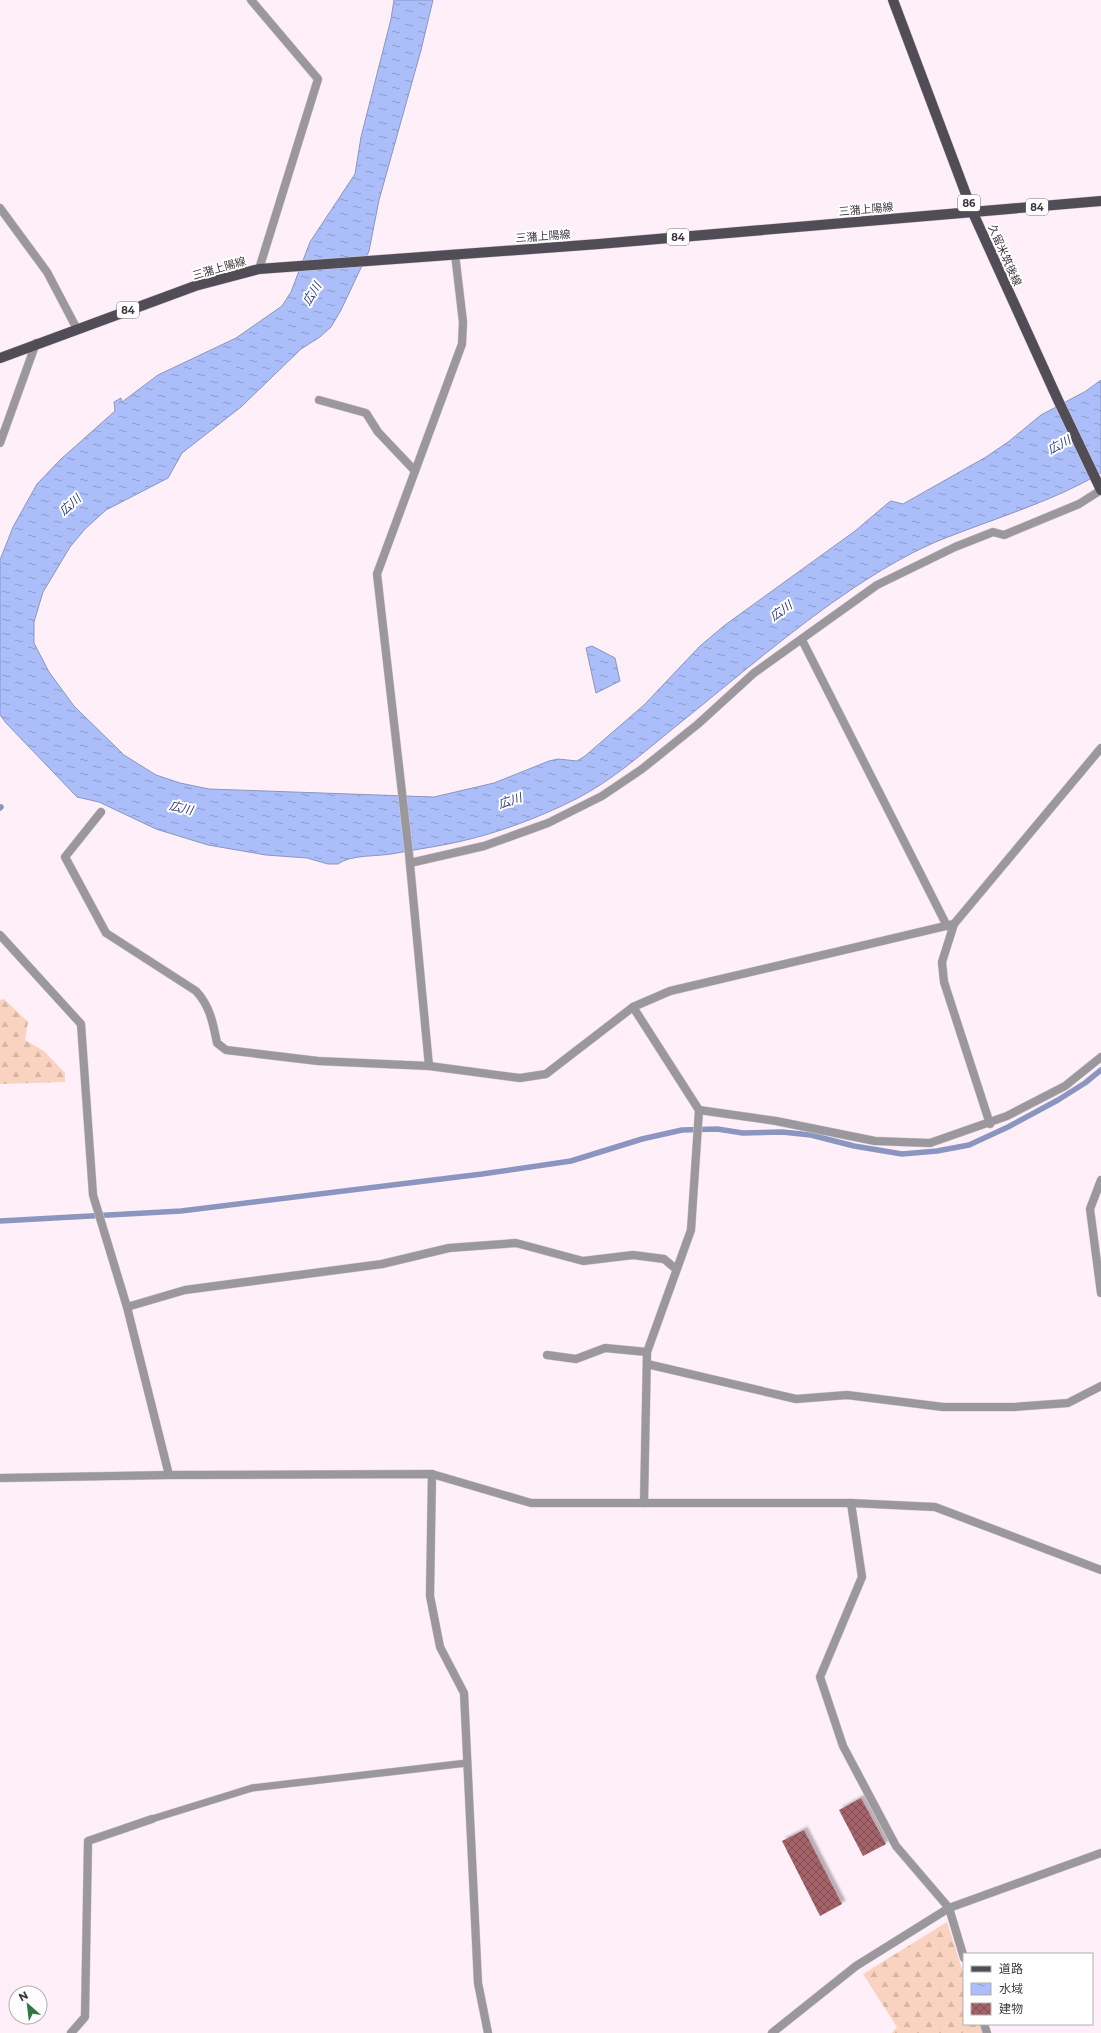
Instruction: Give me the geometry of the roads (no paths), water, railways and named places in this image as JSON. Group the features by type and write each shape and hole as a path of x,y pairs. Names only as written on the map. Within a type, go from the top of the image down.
{"main road":[{"name":"久留米筑後線","path":"893,0 973,213 1058,400 1100,488"},
{"name":"三潴上陽線","path":"0,358 36,343 77,330 195,286 258,269 599,244 1101,201"}],"street":[{"path":"251,0 318,79 258,269"},
{"path":"0,208 47,272 77,330"},
{"path":"429,1066 409,858 377,574 462,344 464,322 455,254"},
{"path":"0,443 36,343"},
{"path":"319,400 366,413 378,432 415,470"},
{"path":"409,858 484,846 548,823 602,796 642,769 698,724 754,673 877,585 955,547 993,532 1004,535 1079,504 1100,488"},
{"path":"802,640 950,925"},
{"path":"990,1124 944,982 942,962 950,925 1101,748"},
{"path":"101,812 65,857 106,933 196,991 203,998 212,1017 216,1043 226,1050 310,1060 429,1066 520,1078 546,1074 634,1007 670,991 950,925"},
{"path":"0,935 81,1024 93,1195 127,1307 168,1474"},
{"path":"634,1007 699,1110 690,1230 647,1352 644,1503"},
{"path":"699,1110 776,1121 875,1141 930,1143 990,1124 1065,1086 1101,1057"},
{"path":"1101,1180 1090,1209 1101,1293"},
{"path":"127,1307 185,1290 382,1264 449,1248 516,1243 583,1261 632,1255 664,1259 676,1269"},
{"path":"548,1355 576,1359 605,1348 647,1352"},
{"path":"647,1364 796,1399 847,1394 943,1407 1014,1407 1068,1403 1101,1386"},
{"path":"0,1478 168,1474 432,1474 531,1503 852,1503 935,1506 1101,1570"},
{"path":"432,1474 430,1596 440,1647 464,1693 478,1983 488,2033"},
{"path":"852,1503 862,1577 820,1677 843,1746 896,1846 949,1908 963,1955"},
{"path":"71,2033 85,2017 88,1841 152,1819"},
{"path":"772,2033 856,1966 949,1908 1101,1853"}],"lane":[{"path":"152,1819 252,1788 467,1763"}],"water":[{"name":"広川","path":"394,0 433,0 421,50 379,200 369,251 341,310 331,327 320,337 301,349 241,407 182,453 168,478 106,510 85,529 70,547 43,592 34,622 34,643 49,672 74,706 124,755 156,775 180,783 209,789 434,797 494,783 549,761 558,759 577,761 585,756 644,705 700,646 725,625 855,531 888,503 891,501 903,504 986,457 1008,442 1041,415 1086,391 1101,380 1101,473 1064,492 1026,508 936,542 900,559 877,573 832,603 786,637 628,765 603,783 576,799 520,823 477,837 390,854 358,857 338,864 328,864 307,858 266,855 208,845 156,829 99,802 77,797 0,715 0,560 13,527 37,484 61,459 115,411 114,402 121,398 122,402 158,375 236,338 282,306 291,292 310,242 355,174 361,137 391,19"},
{"path":"592,646 615,658 620,681 596,693 586,648"}],"waterway":[{"path":"0,1221 181,1211 482,1174 571,1161 642,1139 682,1130 717,1129 743,1133 782,1132 811,1135 854,1146 902,1154 937,1151 969,1145 1008,1127 1058,1100 1085,1083 1101,1070"}]}
